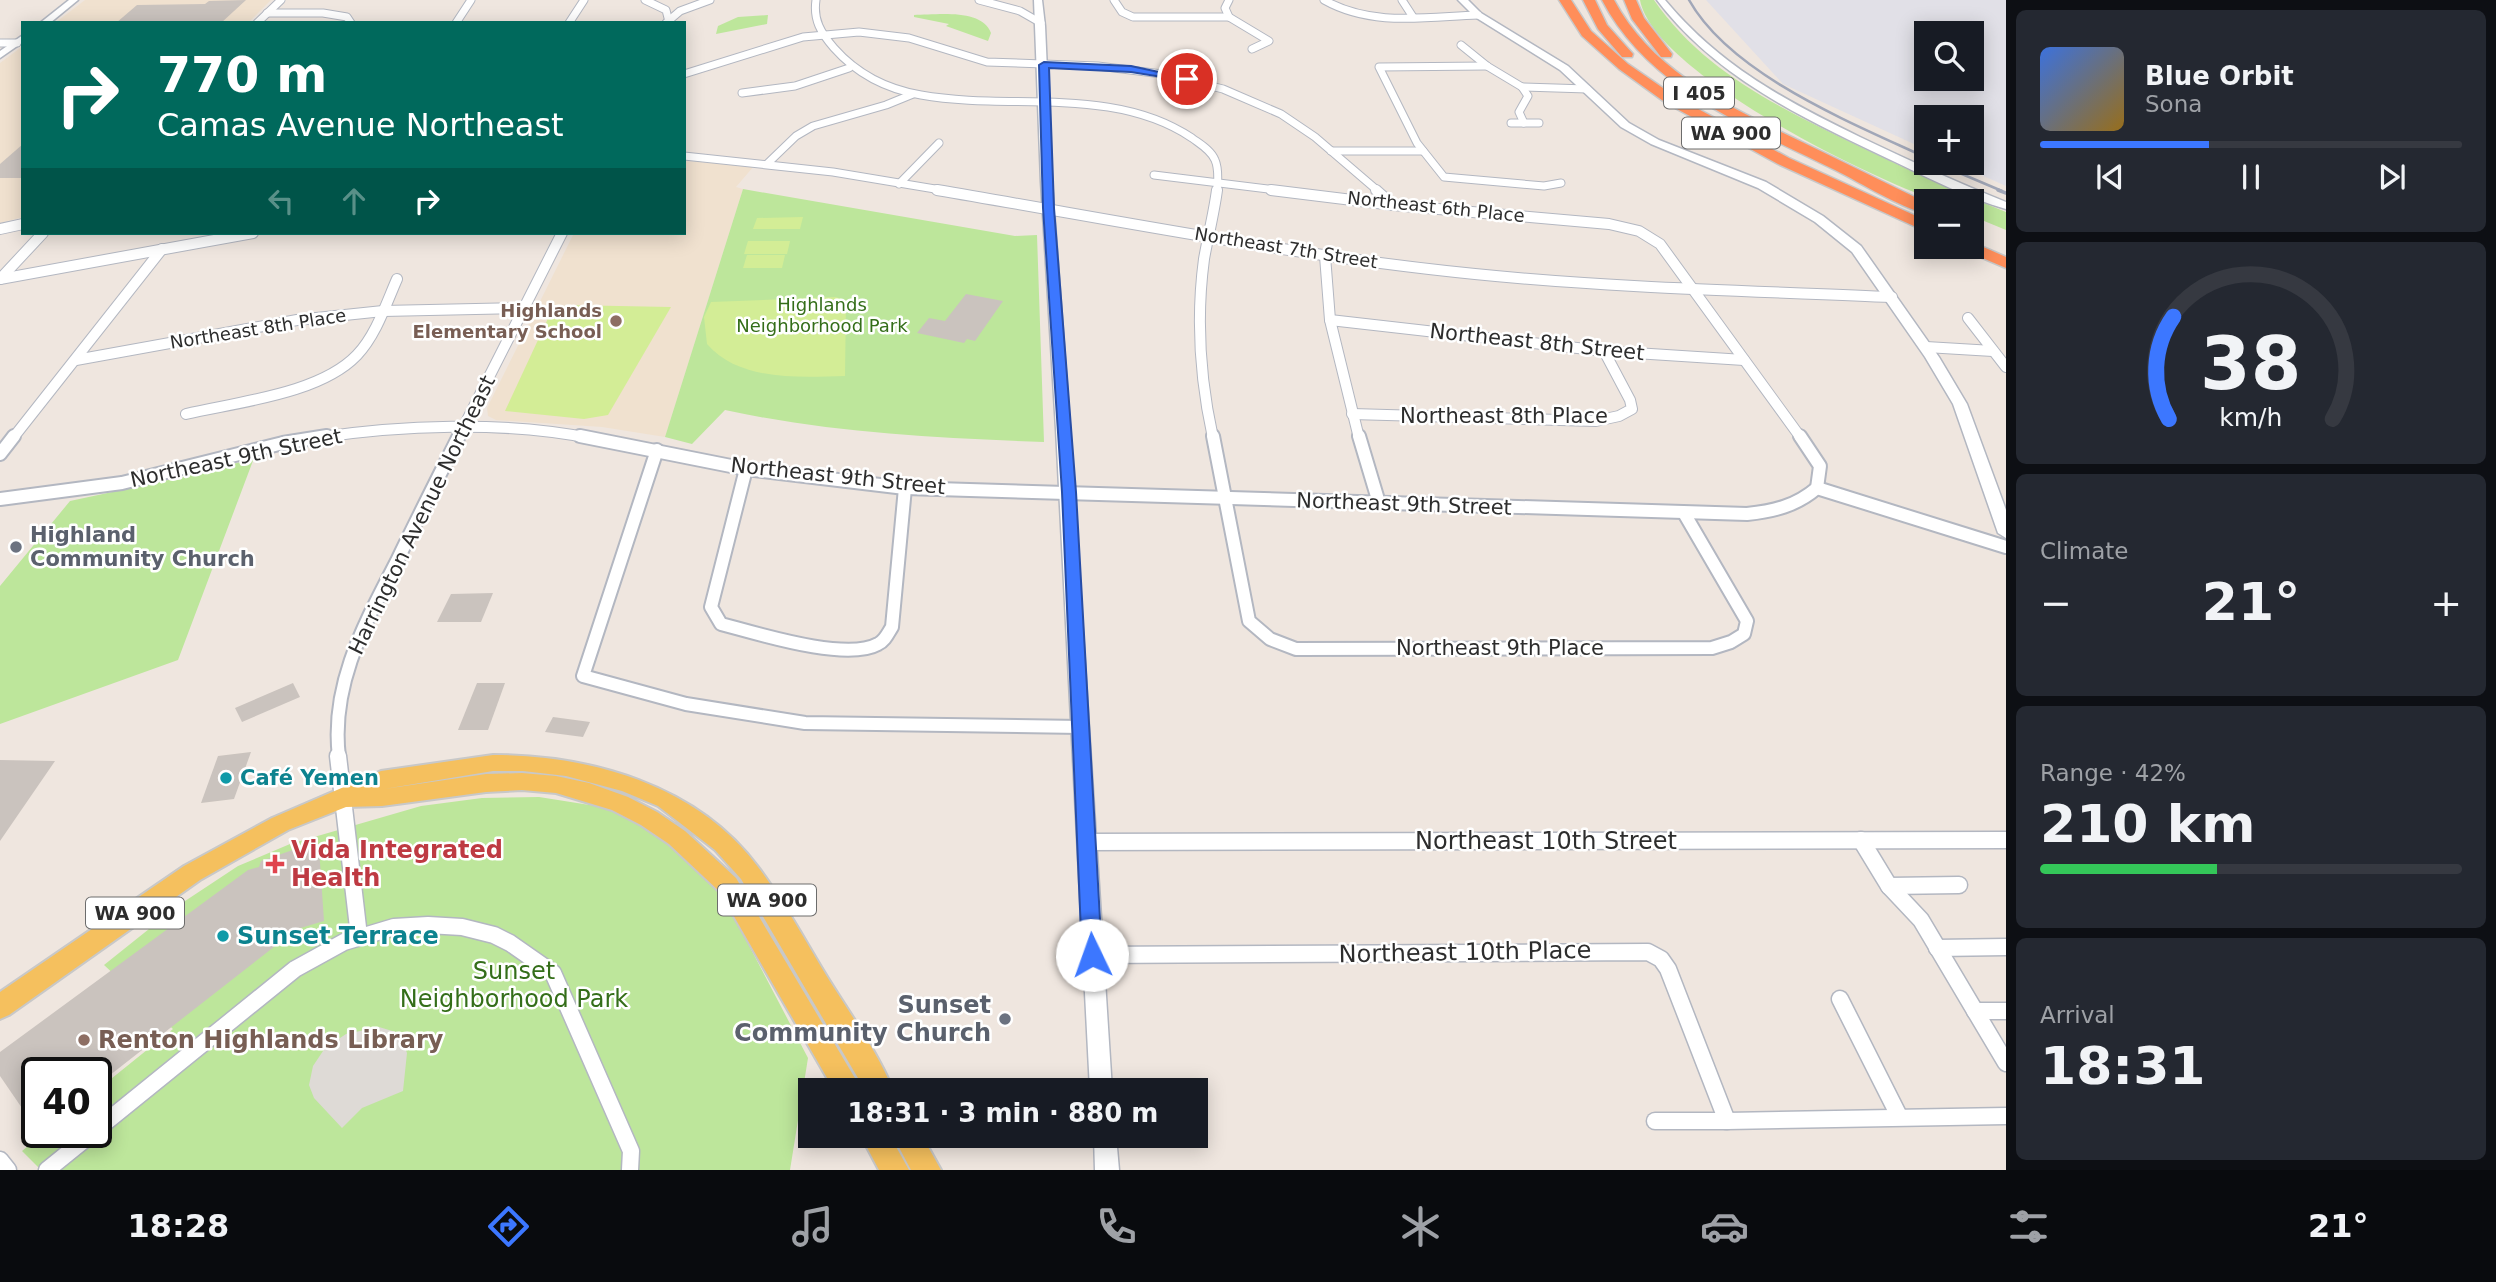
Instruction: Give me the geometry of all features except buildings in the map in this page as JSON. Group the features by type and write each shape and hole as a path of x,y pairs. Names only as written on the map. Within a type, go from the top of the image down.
{"highway":[{"name":"WA 900","path":"1565,0 1574,18 1598,46 1631,74 1669,99 1740,138 1914,220"},
{"name":"I 405","path":"1589,0 1610,36 1643,68 1674,91 1766,144 1914,219"},
{"name":"I 405","path":"1608,0 1627,33 1664,68 1725,108 1914,203"},
{"name":"WA 900","path":"1630,0 1638,19 1656,44 1682,69 1732,106 1816,155"},
{"path":"1984,241 2003,257"},
{"path":"1984,251 2003,257"}],"main road":[{"path":"1463,0 1478,15 1564,68 1609,113 1655,142 1762,186 1819,219 1857,249 1926,347 1959,404 2006,533"},
{"path":"1475,0 1478,15"},
{"name":"WA 900","path":"0,1007 212,860 281,824 343,799 380,780 493,763 566,768 627,784 666,800 723,843 749,873 773,909 873,1078"},
{"path":"514,782 536,777 576,779 592,773"},
{"name":"WA 900","path":"343,799 377,800 443,788 514,782 581,790 614,800 650,816 703,856 728,884 842,1078"},
{"path":"882,1148 895,1170"},
{"path":"914,1148 927,1170"}],"street":[{"path":"47,21 74,0"},
{"path":"259,21 281,0"},
{"path":"457,21 471,0"},
{"path":"570,21 584,0"},
{"path":"645,0 666,10 667,20 710,0"},
{"path":"816,0 813,14 832,50 849,68 913,94 987,104 1117,108 1149,116 1179,129 1211,153 1217,164 1218,181"},
{"path":"979,0 1020,10 1041,23"},
{"path":"1038,0 1044,65 1048,208 1069,492 1100,1078"},
{"path":"1114,0 1122,12 1133,17 1229,17 1269,41 1252,49"},
{"path":"1229,0 1225,8 1229,17"},
{"path":"1324,0 1338,10 1356,15 1478,15"},
{"path":"1402,0 1413,16"},
{"path":"1661,0 1704,51 1773,97 1907,164 2006,206"},
{"path":"267,13 323,13 349,21"},
{"path":"686,74 712,68 783,42 823,34 869,33 903,37 986,62 1131,69 1174,76 1264,105 1296,124 1331,151 1393,205"},
{"path":"0,43 20,41"},
{"path":"0,55 20,41"},
{"path":"1461,45 1487,66 1522,87 1528,96 1519,112 1524,123"},
{"path":"1487,66 1378,67 1423,151 1435,170 1444,177 1544,186 1561,183"},
{"path":"742,93 795,86 849,68"},
{"path":"1522,87 1587,89"},
{"path":"768,163 796,136 813,126 886,105 913,94"},
{"path":"1511,123 1539,123"},
{"path":"899,184 939,143"},
{"path":"1331,151 1423,151"},
{"name":"Northeast 7th Street","path":"686,156 768,163 1325,256 1476,274 1691,289 1892,298"},
{"name":"Northeast 6th Place","path":"1154,175 1393,205 1627,228 1651,237 1660,244 1820,466 1817,488"},
{"name":"Northeast 9th Place","path":"1218,181 1207,236 1200,346 1204,391 1249,621 1259,632 1274,642 1296,649 1712,648 1744,635 1747,621 1684,513"},
{"path":"0,229 21,224"},
{"path":"0,279 41,235"},
{"path":"0,279 242,235"},
{"name":"Harrington Avenue Northeast","path":"359,936 336,735 341,693 355,643 466,428 561,235"},
{"path":"0,454 162,249"},
{"path":"1325,256 1330,320 1352,414 1379,503"},
{"path":"186,414 292,388 330,374 357,355 383,311 397,279"},
{"name":"Northeast 8th Place","path":"76,360 297,320 383,311 526,308"},
{"path":"1968,318 2006,367"},
{"name":"Northeast 8th Street","path":"1330,320 1604,351 1744,360"},
{"path":"1926,347 1993,351"},
{"name":"Northeast 8th Place","path":"1352,414 1596,421 1612,419 1625,415 1632,408 1604,351"},
{"name":"Northeast 9th Street","path":"0,499 122,483 283,443 401,429 466,428 563,433 746,469 905,488 1684,513 1772,512 1805,499 1817,488"},
{"path":"657,450 583,676 686,704 804,723 1081,727"},
{"path":"746,469 711,607 720,624 828,649 858,652 880,644 892,627 905,488"},
{"path":"1817,488 2006,547"},
{"path":"1861,840 1889,886 1921,920 2006,1063"},
{"name":"Northeast 10th Street","path":"1086,842 2006,840"},
{"path":"1889,886 1959,885"},
{"path":"112,1117 295,969 359,936 385,929 422,925 460,928 493,935 534,958 553,973 631,1151 630,1170"},
{"path":"1937,948 2006,947"},
{"name":"Northeast 10th Place","path":"1092,955 1648,952 1661,959 1668,969 1727,1121"},
{"path":"1840,999 1899,1116"},
{"path":"1975,1011 2006,1011"},
{"path":"1655,1121 2006,1116"},
{"path":"47,1170 74,1148"},
{"path":"1106,1148 1107,1170"},
{"path":"0,1160 8,1170"}],"shaded area":[{"path":"85,0 271,0 250,21 58,21"},
{"path":"1706,0 2006,0 2006,186 1981,175 1984,175 1984,105 1914,105 1914,144 1783,84"},
{"path":"21,47 21,218 0,223 0,63"},
{"name":"Highlands Elementary School","path":"686,161 754,166 736,187 743,189 665,437 602,427 496,420 488,416 487,408 573,235 686,235"},
{"path":"379,1027 399,1033 407,1053 403,1091 362,1108 342,1128 314,1098 309,1085 313,1066 325,1048 346,1034"}],"green space":[{"path":"1640,0 1654,0 1674,26 1697,49 1722,70 1777,105 1914,172 1914,175 1920,175 1952,189 1914,189 1914,192 1816,146 1721,89 1682,58 1654,28"},
{"path":"768,15 767,24 716,34 718,26 738,17"},
{"path":"914,15 968,16 986,25 991,33 988,41 946,26 949,24"},
{"name":"Highlands Neighborhood Park","path":"743,189 1015,236 1037,235 1044,442 844,429 725,410 692,444 665,437"},
{"path":"1984,203 2006,212 2006,230 1984,221"},
{"path":"803,217 800,229 753,229 757,218"},
{"path":"748,241 790,241 787,254 744,254"},
{"path":"747,255 785,255 782,268 743,268"},
{"path":"836,297 846,301 845,376 790,376 753,371 736,365 707,344 704,317 711,302"},
{"path":"567,305 671,307 608,415 584,419 505,411 551,312"},
{"path":"254,458 178,660 0,724 0,586 70,501 206,472"},
{"name":"Sunset Neighborhood Park","path":"539,797 596,806 635,818 680,849 709,877 733,915 808,1058 805,1078 798,1078 798,1120 790,1170 41,1170 22,1151 26,1148 112,1148 112,1078 173,1029 104,965 179,905 238,866 290,844 421,806 482,798"}],"railway":[{"path":"1689,0 1708,27 1763,74 1830,112 1914,152"},
{"path":"1964,175 2002,191"},
{"path":"1998,190 2006,193"}],"place":[{"name":"Highlands Elementary School","path":"616,321"},
{"name":"Highland Community Church","path":"16,547"},
{"name":"Café Yemen","path":"226,778"},
{"name":"Vida Integrated Health","path":"275,864"},
{"name":"Sunset Terrace","path":"223,936"},
{"name":"Sunset Community Church","path":"1005,1019"},
{"name":"Renton Highlands Library","path":"84,1040"}],"route":[{"path":"1092,955 1069,492 1053,243 1048,208 1044,65 1131,69 1187,79"}]}
